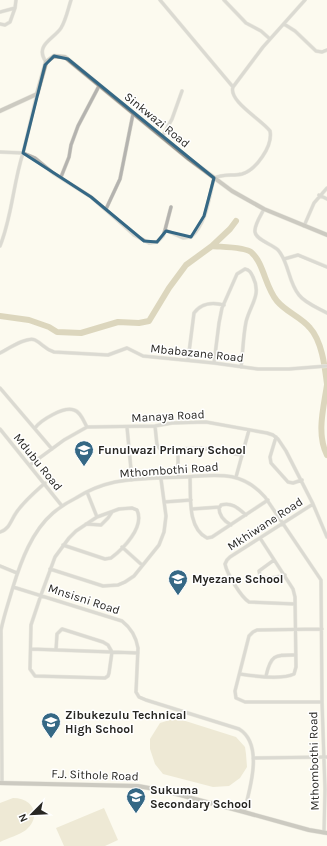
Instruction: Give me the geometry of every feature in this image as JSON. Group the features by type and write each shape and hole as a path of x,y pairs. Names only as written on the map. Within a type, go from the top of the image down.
{"street":[{"path":"0,24 9,24 15,8 16,0"},
{"path":"0,246 7,227 17,174 46,62 42,56 42,50 47,42 61,27 71,0"},
{"path":"160,0 233,87"},
{"path":"224,0 246,23 261,31 270,39"},
{"path":"165,230 186,238 194,234 208,204 214,178 222,175 237,175 251,170 263,155 270,138 269,129 234,97 232,92 233,87 270,39 305,0"},
{"path":"0,12 15,8"},
{"path":"284,24 295,31 316,51 322,52 327,50"},
{"name":"Sinkwazi Road","path":"46,62 54,56 65,57 133,114 214,178 244,199 252,204 327,235"},
{"path":"60,177 69,157 71,144 78,126 99,86"},
{"path":"162,137 172,119 182,91"},
{"path":"0,111 37,94"},
{"path":"106,209 120,179 133,114"},
{"path":"0,152 23,153 35,158 50,171 91,197 134,235 149,243 160,240 165,230 170,206"},
{"path":"304,226 314,203 327,188"},
{"path":"320,195 327,199"},
{"path":"264,209 255,228 255,233 258,238 275,247 281,254 290,279 299,295 327,313"},
{"path":"284,259 298,255 327,267"},
{"path":"214,363 219,323 224,305 239,271 245,269 251,272 257,291 246,323 241,366"},
{"path":"188,360 195,311 211,303 224,305"},
{"name":"Mbabazane Road","path":"0,353 24,341 33,339 48,350 54,352 108,355 127,348 143,356 271,370 327,366"},
{"path":"0,388 52,449"},
{"path":"35,428 44,420 67,409 78,412 88,427"},
{"name":"Manaya Road","path":"30,465 64,440 88,427 155,426 172,423 206,422 267,433 276,437"},
{"path":"155,426 156,441 159,449 201,448 242,455"},
{"path":"127,427 132,480"},
{"name":"Mdubu Road","path":"0,429 62,506"},
{"path":"236,477 249,430"},
{"path":"276,437 282,444 302,480 327,537"},
{"path":"276,437 270,457 271,463 288,482 293,483 302,480"},
{"path":"178,449 178,477"},
{"name":"Mthombothi Road","path":"1,783 1,634 5,613 17,573 32,540 46,520 62,506 86,492 114,482 223,475 236,477 246,481 259,490 268,500 282,523 322,580 322,702 325,756 325,833"},
{"path":"190,477 192,517 198,531 206,538 212,537 268,500"},
{"path":"50,569 104,586 111,586 125,582 134,576 159,546 164,532 166,516 161,479"},
{"path":"0,532 6,529 16,512 45,483"},
{"path":"86,492 97,517"},
{"path":"164,502 191,500"},
{"path":"192,509 220,507 223,505 232,504 246,515"},
{"name":"Mkhiwane Road","path":"295,604 249,602 244,598 227,572 225,564 227,560 313,504"},
{"path":"220,507 219,511 222,518 231,525"},
{"path":"56,650 57,634 62,629 103,642 112,652 108,676 97,679 35,676 30,669 31,625 55,557 63,545 69,538 85,524 97,517 132,508 137,510 139,513 135,532 113,557 107,560 63,545"},
{"path":"85,524 101,525 112,512"},
{"path":"240,674 286,676 294,674 296,667 295,604 293,589 260,538"},
{"path":"122,547 142,565"},
{"path":"274,560 259,571 262,578 285,575"},
{"path":"0,566 17,573"},
{"path":"322,580 327,579"},
{"name":"Mnsisni Road","path":"13,587 122,621 134,634 136,640 138,653 136,692 139,697 239,729 249,738 253,758"},
{"path":"322,629 257,630 253,632 249,636 235,695 241,701 262,703 322,702"},
{"path":"31,649 138,653"},
{"path":"322,653 327,653"},
{"path":"266,676 268,664 276,657 281,655 296,655"},
{"path":"244,812 249,791 253,758 325,756"},
{"name":"F.J. Sithole Road","path":"1,783 138,786 165,791 325,833"}],"highlighted area":[{"path":"54,56 68,59 214,178 204,216 191,237 166,231 157,242 144,241 91,197 23,153 45,65"}],"shaded area":[{"path":"176,718 236,737 245,747 246,754 247,767 240,778 229,786 213,787 163,774 155,764 150,749 150,739 160,723"},
{"path":"13,798 26,801 30,804 33,809 34,819 26,830 0,842 0,803"},
{"path":"104,808 118,840 105,846 64,846 56,828"}],"waterway":[{"path":"212,246 230,229 236,221"},
{"path":"0,316 29,320 49,327 57,332 81,333 118,322 139,323 149,321 169,288 186,265 212,246 244,249 251,252 259,262 270,289 277,301 306,324 314,333 320,347 327,384"},
{"path":"327,385 321,429 327,455"}],"place":[{"name":"Funulwazi Primary School","path":"84,467"},
{"name":"Myezane School","path":"178,596"},
{"name":"Zibukezulu Technical High School","path":"51,739"},
{"name":"Sukuma Secondary School","path":"136,814"}]}
